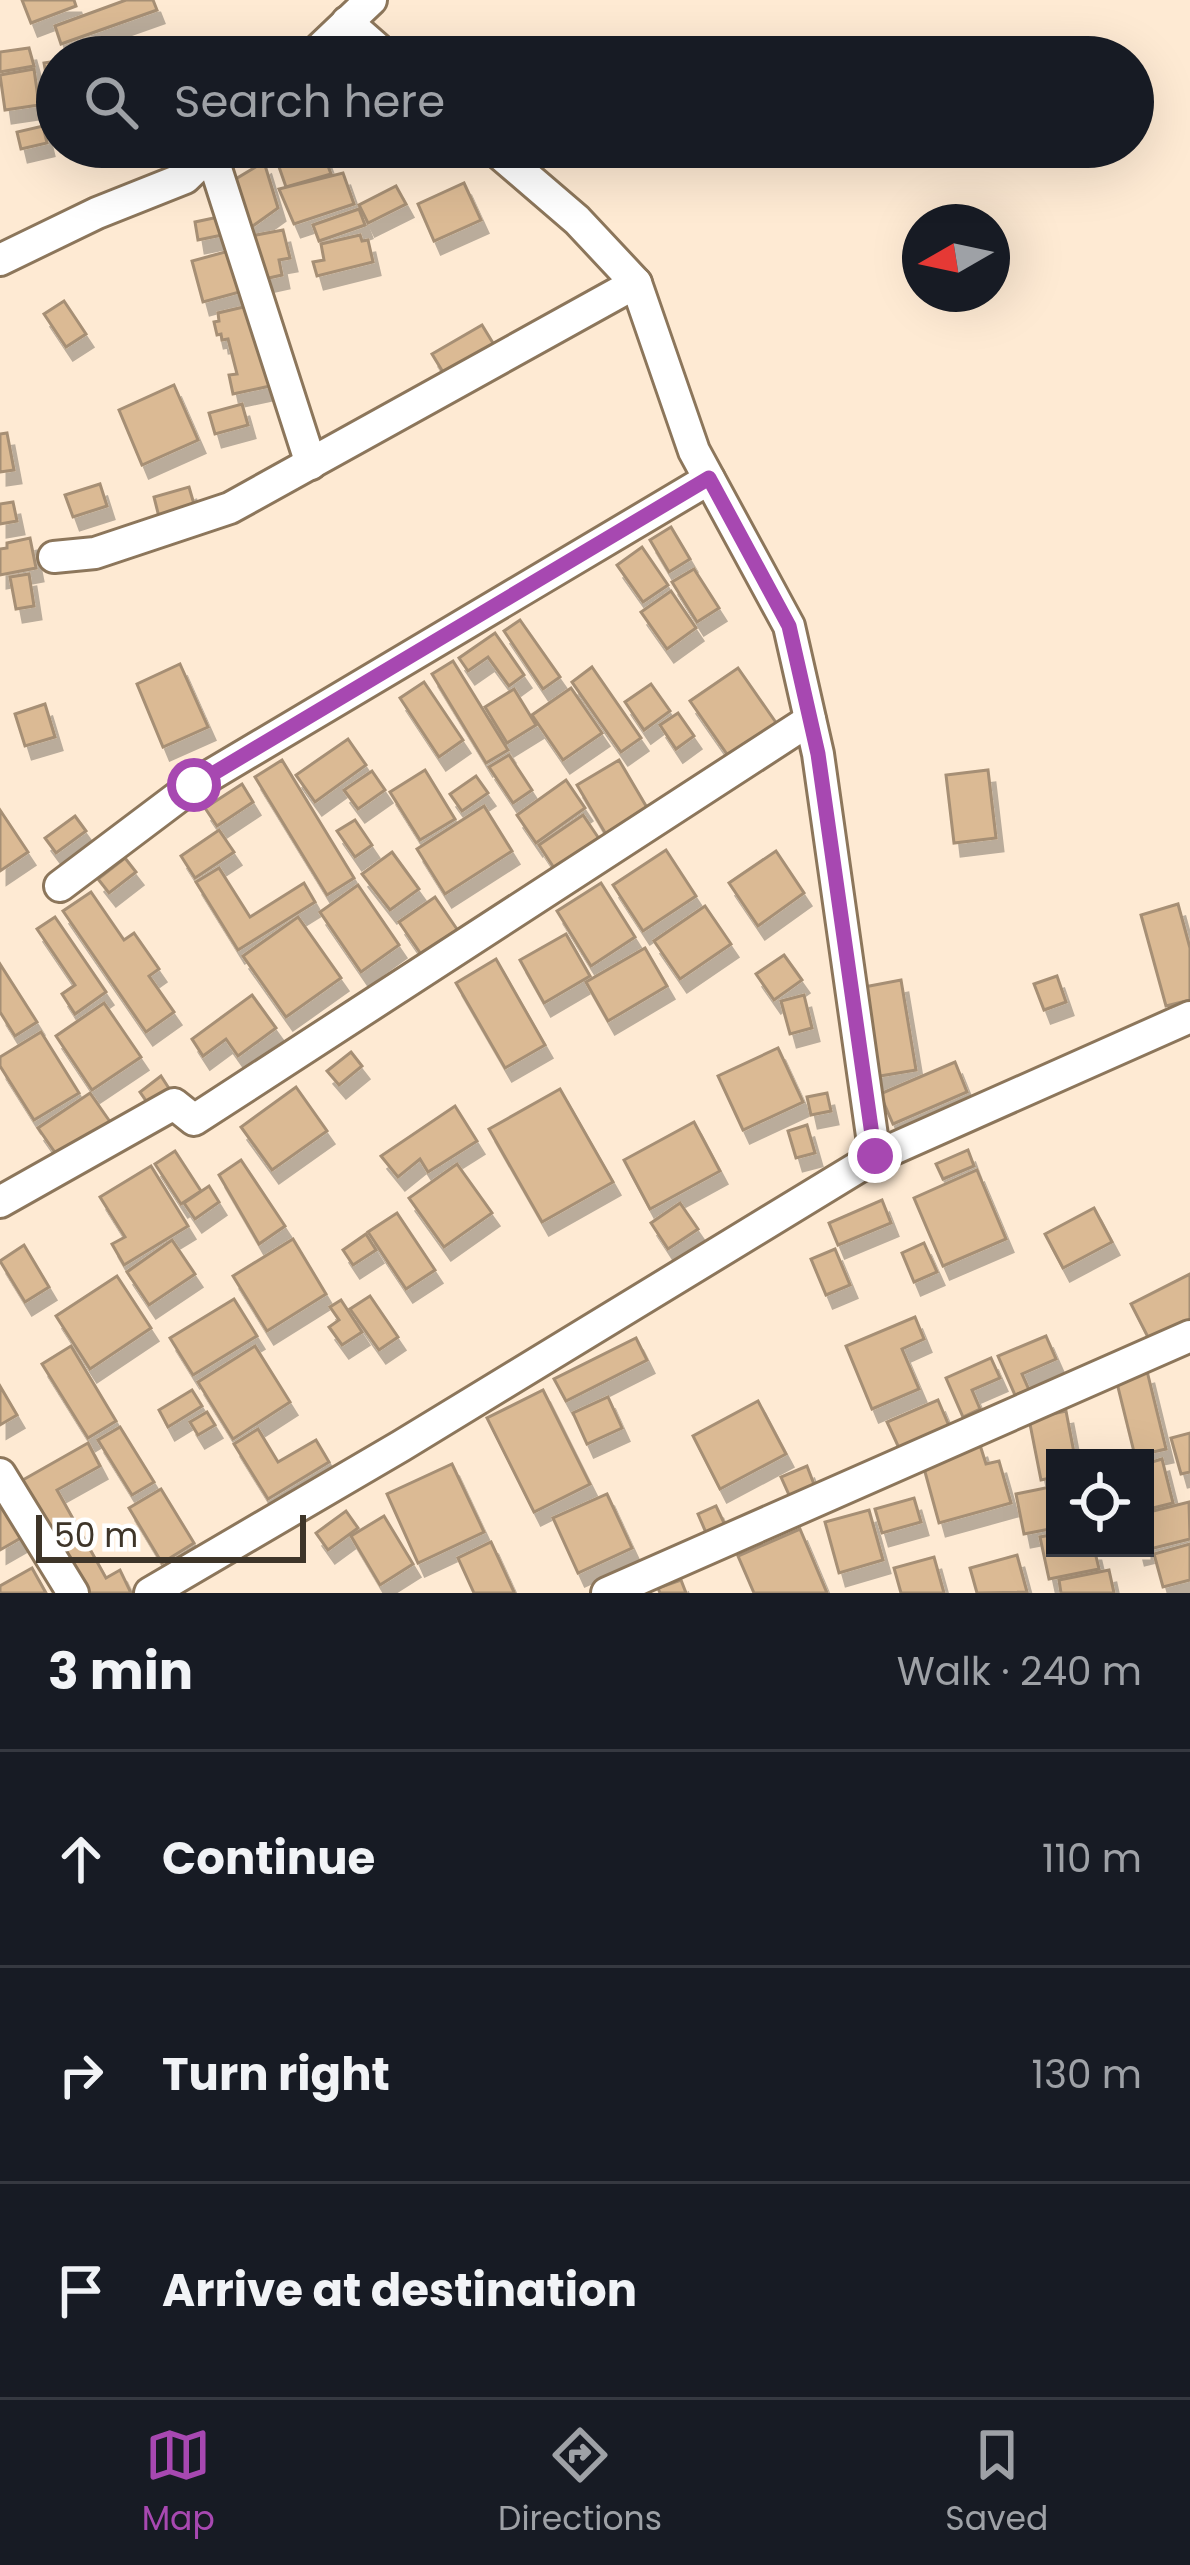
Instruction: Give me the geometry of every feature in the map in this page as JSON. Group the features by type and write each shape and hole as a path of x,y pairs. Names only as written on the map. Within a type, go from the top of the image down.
{"street":[{"path":"332,36 371,0"},
{"path":"346,22 362,36"},
{"path":"0,260 97,213 185,178 195,168"},
{"path":"220,168 311,464"},
{"path":"516,168 577,220 636,283 694,451 789,626 810,719 875,1156"},
{"path":"54,557 95,553 230,508 636,283"},
{"path":"60,886 194,785 709,478"},
{"path":"0,1202 174,1104 194,1120 810,719"},
{"path":"150,1593 401,1446 875,1156 1190,1017"},
{"path":"607,1593 1190,1336"},
{"path":"0,1474 73,1593"}],"building":[{"path":"22,0 74,0 76,6 31,23"},
{"path":"126,0 153,0 157,10 84,36 58,36 55,26"},
{"path":"29,48 34,66 0,72 0,52"},
{"path":"34,69 36,105 5,110 0,75"},
{"path":"36,128 36,146 21,149 17,132"},
{"path":"254,168 266,168 278,208 250,228 234,180"},
{"path":"279,168 329,168 331,174 286,187"},
{"path":"343,173 354,204 294,224 279,189"},
{"path":"464,183 481,220 434,241 418,204"},
{"path":"396,186 406,204 368,223 359,205"},
{"path":"359,209 365,225 319,241 313,225"},
{"path":"223,216 227,234 198,240 195,222"},
{"path":"283,230 290,258 279,260 282,275 260,280 251,236"},
{"path":"360,235 362,241 368,240 373,262 317,276 313,262 324,260 321,244"},
{"path":"236,249 247,290 203,302 192,261"},
{"path":"64,301 86,334 66,347 44,314"},
{"path":"252,305 270,386 233,394 229,375 237,374 228,339 217,335 214,322 219,321 218,313"},
{"path":"482,325 496,348 446,377 432,354"},
{"path":"174,385 198,440 142,465 119,410"},
{"path":"242,404 248,425 215,434 209,413"},
{"path":"7,433 14,470 0,472 0,434"},
{"path":"100,484 107,506 73,517 65,495"},
{"path":"189,487 196,511 160,521 154,497"},
{"path":"13,502 17,521 0,524 0,504"},
{"path":"671,527 690,559 669,572 650,540"},
{"path":"30,538 36,568 0,575 0,549"},
{"path":"642,547 668,585 643,602 617,565"},
{"path":"694,569 719,608 697,622 672,582"},
{"path":"29,574 34,606 16,609 10,577"},
{"path":"671,591 696,628 667,649 641,612"},
{"path":"520,620 560,677 543,689 504,631"},
{"path":"495,633 524,675 509,686 488,657 468,671 459,658"},
{"path":"453,661 508,750 486,763 432,674"},
{"path":"180,664 208,727 163,747 137,684"},
{"path":"592,667 641,738 621,752 572,682"},
{"path":"738,668 777,724 729,757 690,701"},
{"path":"424,682 463,740 439,757 400,698"},
{"path":"651,684 670,711 644,730 625,702"},
{"path":"571,688 602,733 563,760 532,715"},
{"path":"514,689 536,725 507,743 485,707"},
{"path":"45,704 55,737 25,746 15,714"},
{"path":"678,713 694,736 676,749 660,725"},
{"path":"348,739 366,765 315,802 296,775"},
{"path":"509,755 532,790 513,803 489,767"},
{"path":"282,760 354,878 327,895 255,777"},
{"path":"619,760 649,811 607,836 577,785"},
{"path":"425,770 455,819 420,840 390,792"},
{"path":"988,770 996,838 954,843 946,775"},
{"path":"372,771 385,790 358,809 344,790"},
{"path":"476,776 488,793 462,811 450,794"},
{"path":"566,780 585,808 536,843 517,815"},
{"path":"242,784 253,802 217,826 205,808"},
{"path":"484,806 512,851 445,894 417,849"},
{"path":"0,810 28,852 0,871"},
{"path":"583,815 602,843 558,874 539,845"},
{"path":"75,816 86,831 56,853 45,838"},
{"path":"355,820 372,845 355,857 337,831"},
{"path":"219,830 234,852 195,878 181,856"},
{"path":"666,850 696,896 643,931 613,885"},
{"path":"776,851 804,893 758,926 729,883"},
{"path":"392,852 419,889 390,910 362,874"},
{"path":"125,858 136,872 109,893 98,879"},
{"path":"219,868 250,917 304,883 315,902 238,950 196,882"},
{"path":"601,883 635,937 591,966 557,911"},
{"path":"358,885 399,945 361,972 320,912"},
{"path":"91,892 124,940 134,933 159,969 149,976 174,1012 146,1032 63,911"},
{"path":"435,897 461,935 425,960 399,922"},
{"path":"1178,904 1190,948 1190,1000 1166,1006 1141,915"},
{"path":"705,906 731,944 680,979 654,941"},
{"path":"55,917 106,992 75,1014 62,994 75,985 37,929"},
{"path":"298,917 341,978 286,1017 243,956"},
{"path":"566,934 590,976 544,1003 520,960"},
{"path":"645,948 667,986 608,1021 586,982"},
{"path":"784,955 802,980 774,1000 756,974"},
{"path":"496,959 545,1045 505,1068 456,983"},
{"path":"0,964 37,1022 15,1036 0,1012"},
{"path":"1057,976 1066,1002 1044,1010 1034,984"},
{"path":"901,980 916,1070 874,1077 859,988"},
{"path":"252,995 276,1028 238,1056 226,1039 203,1056 192,1039"},
{"path":"804,995 812,1028 790,1034 781,1001"},
{"path":"104,1003 141,1057 92,1090 56,1036"},
{"path":"41,1032 79,1093 34,1120 0,1066 0,1057"},
{"path":"778,1048 803,1102 743,1130 718,1076"},
{"path":"351,1052 362,1066 339,1085 327,1071"},
{"path":"955,1062 967,1092 893,1124 880,1094"},
{"path":"161,1076 172,1093 151,1108 140,1092"},
{"path":"296,1087 327,1131 272,1170 241,1127"},
{"path":"560,1089 613,1182 542,1222 489,1129"},
{"path":"90,1093 113,1126 61,1161 38,1128"},
{"path":"827,1093 831,1111 811,1115 807,1097"},
{"path":"455,1106 477,1141 428,1172 420,1159 398,1177 381,1156"},
{"path":"694,1122 720,1171 650,1209 624,1160"},
{"path":"807,1125 815,1153 796,1158 788,1131"},
{"path":"968,1150 974,1166 943,1179 936,1164"},
{"path":"175,1151 201,1191 181,1204 155,1164"},
{"path":"241,1160 285,1226 259,1244 219,1175"},
{"path":"457,1164 492,1213 444,1247 409,1198"},
{"path":"151,1166 188,1226 124,1265 112,1244 125,1237 100,1197"},
{"path":"977,1170 1006,1239 943,1266 914,1198"},
{"path":"209,1186 219,1202 195,1219 184,1203"},
{"path":"882,1200 891,1223 838,1245 829,1223"},
{"path":"680,1203 698,1229 668,1249 651,1223"},
{"path":"1094,1208 1112,1242 1063,1268 1045,1234"},
{"path":"397,1213 435,1270 406,1289 368,1232"},
{"path":"366,1234 376,1250 353,1265 343,1250"},
{"path":"293,1239 326,1294 267,1331 233,1276"},
{"path":"172,1240 195,1274 149,1305 127,1272"},
{"path":"924,1243 937,1272 914,1282 902,1253"},
{"path":"24,1245 49,1287 25,1302 0,1261"},
{"path":"835,1249 850,1285 826,1295 811,1259"},
{"path":"1190,1274 1190,1323 1151,1343 1131,1304"},
{"path":"117,1276 151,1328 90,1369 56,1316"},
{"path":"370,1296 398,1337 379,1350 350,1309"},
{"path":"234,1299 257,1336 193,1375 170,1338"},
{"path":"341,1300 362,1332 342,1345 329,1327 339,1320 330,1307"},
{"path":"915,1317 924,1339 902,1349 919,1389 872,1409 846,1346"},
{"path":"1046,1336 1056,1359 1022,1374 1029,1390 1015,1395 998,1356"},
{"path":"636,1338 647,1360 566,1401 554,1379"},
{"path":"71,1346 116,1421 88,1438 42,1364"},
{"path":"255,1346 290,1402 233,1439 198,1382"},
{"path":"991,1358 1000,1378 972,1390 980,1409 963,1417 946,1378"},
{"path":"1147,1371 1166,1449 1133,1449 1116,1379"},
{"path":"0,1386 17,1415 0,1425"},
{"path":"192,1390 202,1406 168,1427 159,1410"},
{"path":"543,1390 590,1484 534,1512 487,1418"},
{"path":"608,1397 622,1428 587,1444 573,1413"},
{"path":"938,1400 949,1426 899,1448 887,1422"},
{"path":"758,1401 786,1454 720,1489 693,1436"},
{"path":"1066,1411 1073,1449 1046,1449 1046,1479 1041,1480 1029,1419"},
{"path":"207,1412 215,1425 198,1435 190,1422"},
{"path":"120,1427 154,1482 132,1495 98,1440"},
{"path":"258,1429 278,1462 316,1440 329,1462 268,1499 234,1444"},
{"path":"1190,1433 1190,1472 1181,1474 1171,1438"},
{"path":"88,1443 100,1466 57,1490 106,1578 120,1570 131,1593 84,1593 21,1481"},
{"path":"980,1445 986,1464 999,1461 1011,1503 939,1523 922,1461"},
{"path":"1162,1459 1173,1503 1154,1508 1154,1461"},
{"path":"452,1464 484,1532 418,1563 387,1494"},
{"path":"807,1466 815,1487 790,1497 781,1477"},
{"path":"1046,1488 1046,1530 1024,1534 1016,1494"},
{"path":"161,1489 194,1543 162,1563 129,1508"},
{"path":"607,1494 632,1548 578,1573 553,1518"},
{"path":"914,1498 921,1522 882,1533 875,1509"},
{"path":"0,1501 26,1535 0,1550"},
{"path":"1189,1502 1190,1539 1154,1548 1154,1511"},
{"path":"716,1506 726,1527 707,1535 698,1514"},
{"path":"869,1510 883,1560 839,1573 825,1522"},
{"path":"346,1511 358,1528 328,1550 316,1533"},
{"path":"384,1516 413,1564 380,1585 351,1536"},
{"path":"800,1529 827,1593 754,1593 738,1556"},
{"path":"1046,1536 1046,1557 1096,1557 1099,1569 1049,1579 1040,1537"},
{"path":"491,1542 512,1593 474,1593 458,1558"},
{"path":"1190,1544 1190,1580 1163,1587 1154,1554"},
{"path":"1017,1555 1027,1592 977,1593 970,1568"},
{"path":"934,1557 944,1593 901,1593 894,1568"},
{"path":"32,1568 46,1593 0,1593 0,1586"},
{"path":"1109,1570 1114,1593 1061,1593 1059,1580"},
{"path":"681,1580 686,1593 660,1593 658,1588"}],"route":[{"path":"194,785 709,478 789,626 818,754 875,1156"}]}
